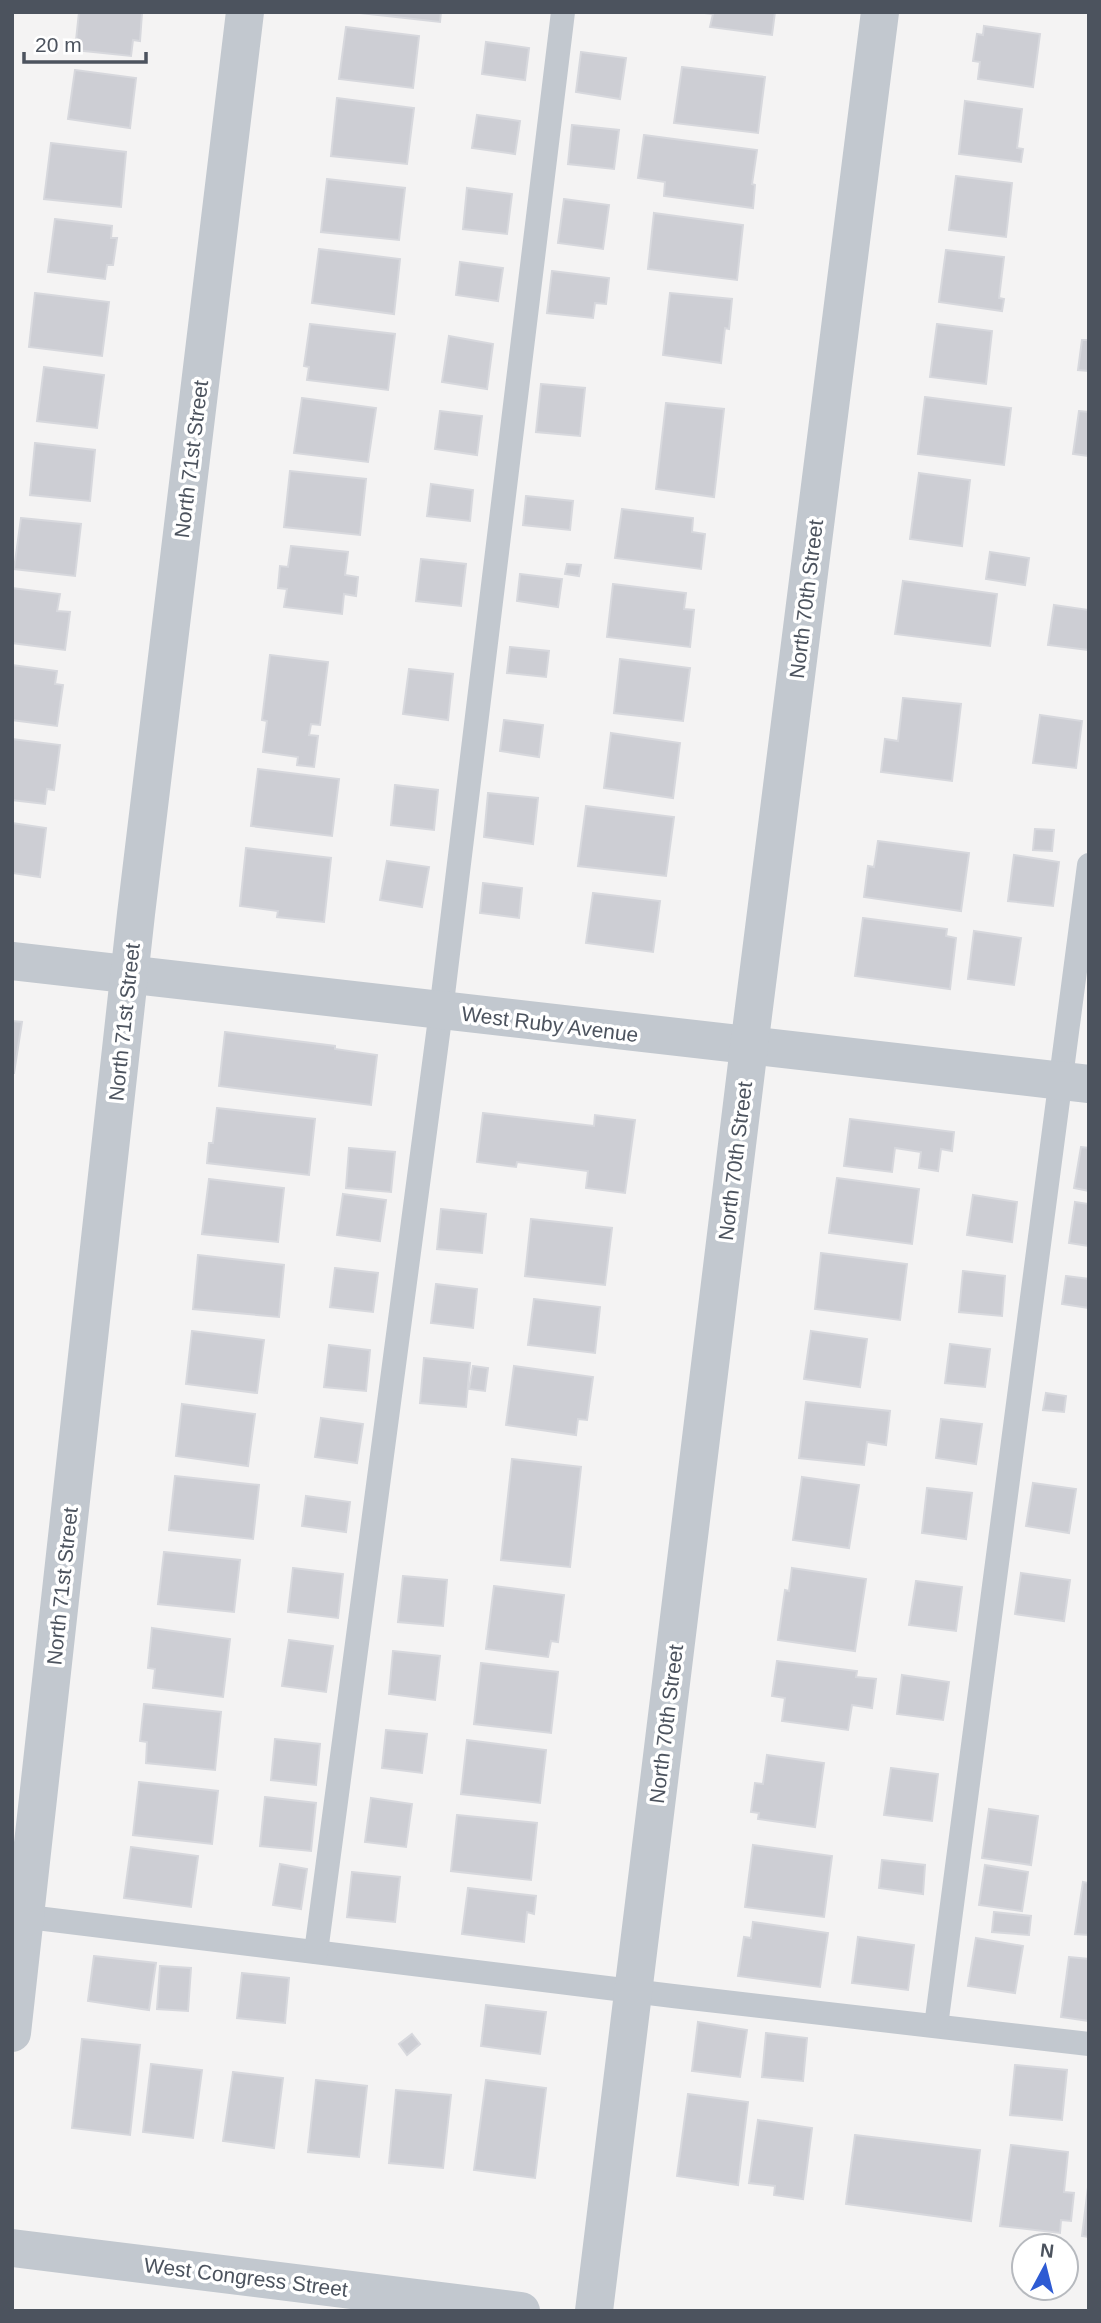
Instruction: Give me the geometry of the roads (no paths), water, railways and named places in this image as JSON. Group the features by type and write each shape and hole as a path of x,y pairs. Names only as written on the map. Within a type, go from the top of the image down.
{"street":[{"name":"North 71st Street","path":"12,2033 19,1915 245,12"},
{"name":"North 70th Street","path":"594,2311 749,1047 880,12"},
{"name":"West Ruby Avenue","path":"12,961 1075,1083"},
{"name":"West Congress Street","path":"12,2248 521,2311"}],"lane":[{"path":"316,1952 441,1011 563,12"},
{"path":"936,2026 1075,1083 1089,865"},
{"path":"19,1915 1089,2044"}]}
